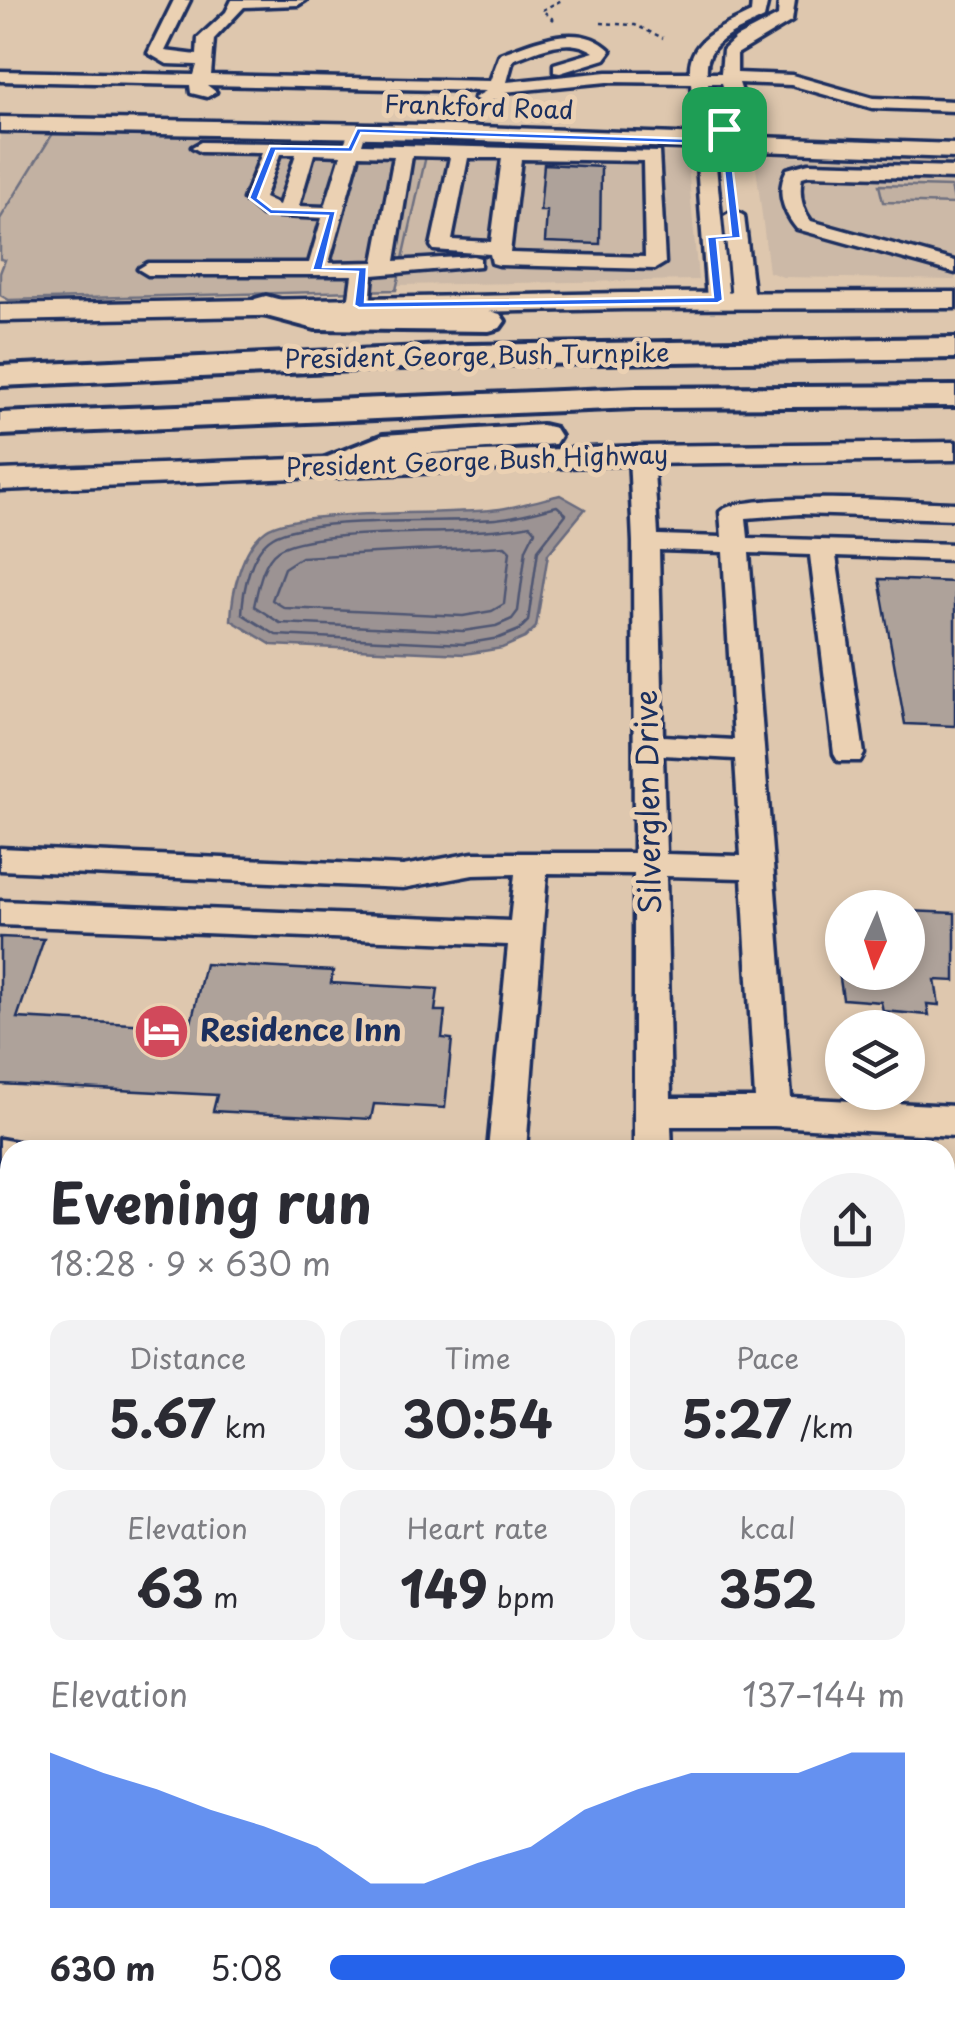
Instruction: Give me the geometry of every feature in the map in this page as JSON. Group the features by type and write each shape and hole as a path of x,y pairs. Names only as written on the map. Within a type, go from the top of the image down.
{"highway":[{"path":"266,306 315,319 955,329"},
{"name":"President George Bush Turnpike","path":"0,376 412,357 955,348"},
{"name":"President George Bush Turnpike","path":"0,424 635,398 955,396"},
{"path":"338,466 382,446 532,436 725,426 955,425"}],"main road":[{"name":"Frankford Road","path":"0,113 717,136 955,151"},
{"name":"Frankford Road","path":"0,124 355,140 955,135"},
{"path":"0,313 266,306 955,300"},
{"name":"President George Bush Highway","path":"0,480 641,455 955,451"}],"street":[{"path":"731,300 712,237 717,136 698,77 702,50 714,38 758,15 760,0"},
{"path":"717,136 736,104 729,78 729,52 786,18 788,0"},
{"path":"188,1 156,53 167,58 204,60"},
{"path":"219,2 296,6"},
{"path":"238,3 233,14 206,38 197,89 490,98 506,57 560,39 582,39 604,52 570,67 548,70 504,65"},
{"path":"737,26 760,32"},
{"path":"0,76 200,80"},
{"path":"497,86 558,85 607,76 792,80 872,103 955,106"},
{"path":"827,91 851,84 886,84"},
{"path":"317,270 355,140"},
{"path":"201,147 307,149 355,140 404,150 652,156 671,237 655,263 441,246 460,152"},
{"path":"273,148 254,198 270,211 333,213"},
{"path":"287,212 307,149"},
{"path":"359,305 373,269 404,150"},
{"path":"500,253 512,153"},
{"path":"955,173 808,170 794,174 790,183 795,216 804,225 955,267"},
{"path":"731,300 736,238 732,194"},
{"path":"671,237 736,238"},
{"path":"148,270 373,269 500,253"},
{"name":"Silverglen Drive","path":"641,455 646,542 654,1140"},
{"path":"774,1112 734,512 800,506 955,511"},
{"path":"646,542 955,552"},
{"path":"822,548 849,754"},
{"path":"648,746 750,750"},
{"path":"0,859 403,876 473,864 532,862 758,868"},
{"path":"508,1140 532,862"},
{"path":"0,914 526,934"},
{"path":"654,1112 774,1112 955,1121"}],"shaded area":[{"path":"55,130 0,219 0,131"},
{"path":"55,130 430,138 396,290 9,300 0,295 0,273 5,260 0,259 0,219"},
{"path":"428,145 687,153 698,280 397,285"},
{"path":"769,156 955,162 955,280 783,277 769,272 755,159"},
{"path":"879,185 951,187 955,204 883,202"}],"water":[{"path":"560,495 585,509 548,554 536,627 525,638 502,648 465,654 272,645 231,620 244,559 257,538 283,523 309,518 500,509"}],"building":[{"path":"544,164 601,167 600,244 545,242 547,211 540,211"},
{"path":"879,579 955,582 955,726 905,724"},
{"path":"925,912 955,913 955,981 935,980 939,1005 927,1004 929,1015 925,1010 883,1010 881,1002 843,999 842,990 925,990"},
{"name":"Residence Inn","path":"0,937 44,939 17,1018 190,1027 205,964 333,971 331,983 438,989 435,1011 445,1011 442,1038 452,1039 445,1108 374,1104 371,1119 213,1111 217,1095 0,1084"}],"place":[{"name":"Residence Inn","path":"161,1031"}],"route":[{"path":"702,128 724,129 736,238 712,237 718,300 359,305 364,269 317,270 333,213 270,211 254,198 273,148 352,149 357,130 703,142 702,128"}]}
